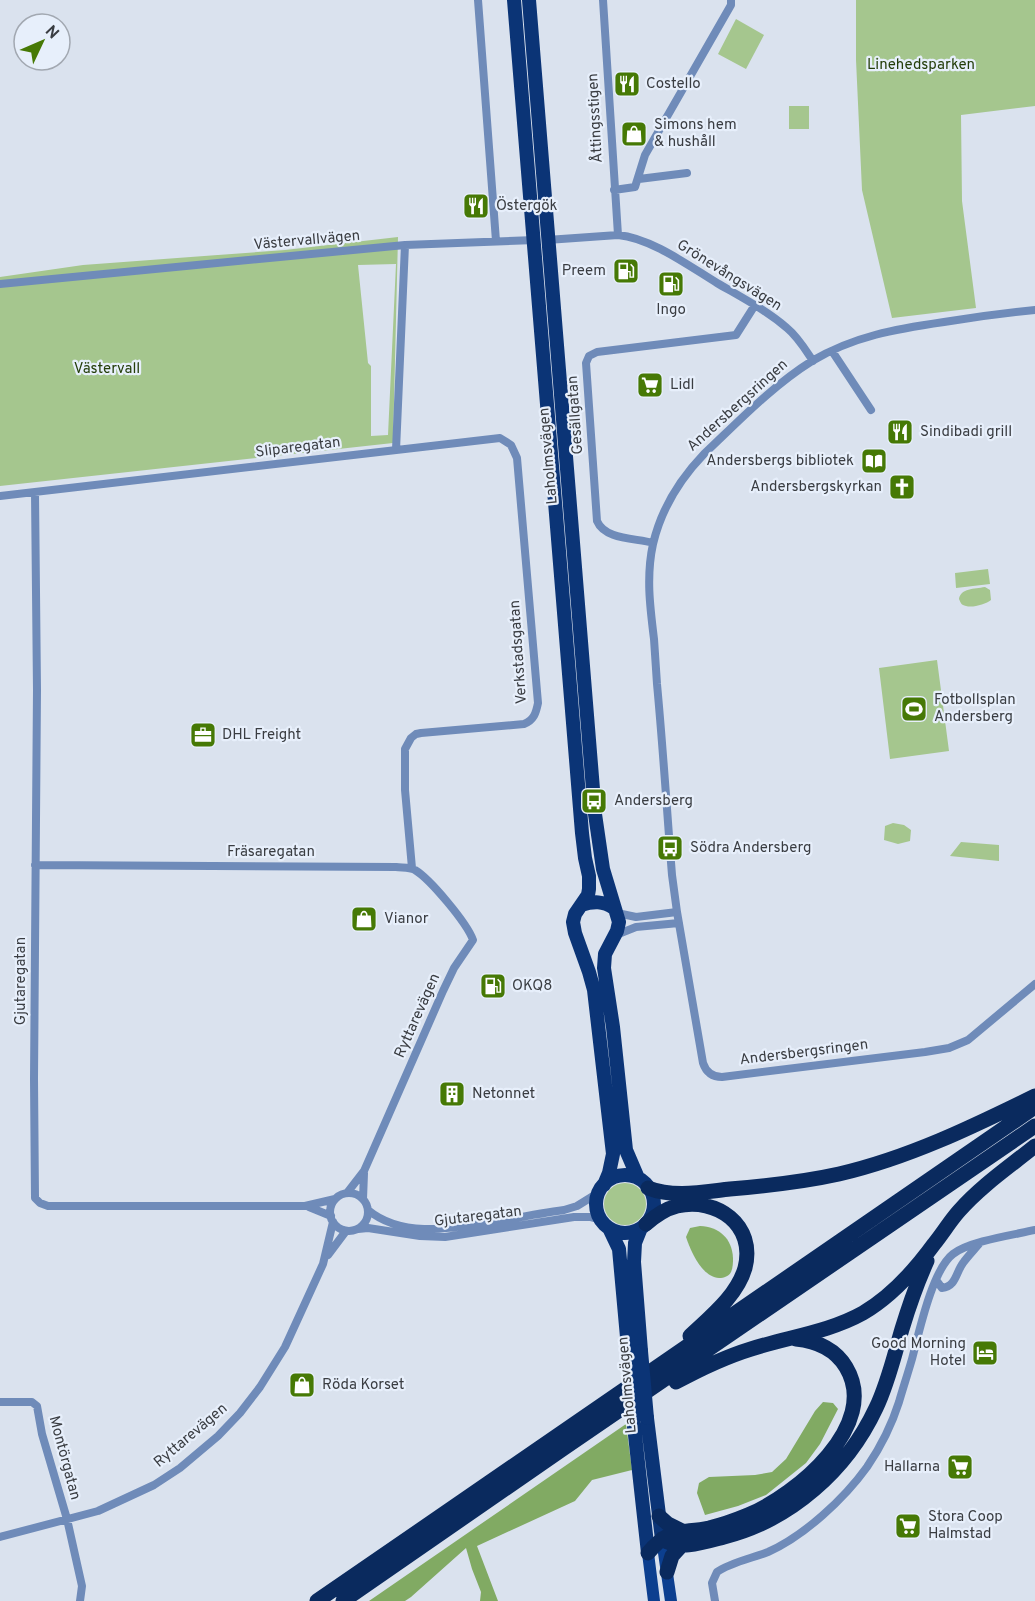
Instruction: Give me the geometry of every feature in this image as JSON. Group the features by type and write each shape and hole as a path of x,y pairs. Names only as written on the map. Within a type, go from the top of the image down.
{"highway":[{"name":"Laholmsvägen","path":"514,0 582,833 589,876 588,895 575,914 573,922 589,972 596,1008 613,1154 609,1173 596,1207 619,1250 634,1426 648,1553"},
{"name":"Laholmsvägen","path":"529,0 595,814 603,869 619,922 615,936 605,954 604,968 613,1027 626,1150 653,1200 651,1217 643,1226 635,1242 634,1262 641,1351 662,1539"},
{"path":"581,905 604,903 616,911"},
{"path":"601,1189 611,1179 620,1176 629,1176 657,1191 671,1194 792,1182 838,1174 876,1164 949,1137 1035,1096"},
{"path":"316,1601 1035,1107"},
{"path":"344,1601 1035,1125"},
{"path":"564,1448 578,1445 651,1397 691,1374 750,1349 849,1320 878,1303 905,1278 970,1199 983,1186 1035,1146"},
{"path":"1018,1160 1035,1153"},
{"path":"605,1224 625,1233 636,1231 659,1214 675,1206 704,1205 719,1210 733,1219 742,1233 747,1251 740,1280 724,1302 653,1370"},
{"path":"682,1538 734,1534 777,1516 814,1490 844,1459 866,1427 876,1407 893,1363 912,1298 934,1244"},
{"path":"645,1525 654,1534 668,1542 750,1514 774,1501 814,1470 835,1446 846,1430 855,1401 854,1387 847,1369 839,1358 826,1348 806,1340 790,1339"},
{"path":"659,1516 682,1538"},
{"path":"667,1572 672,1556 682,1538"},
{"path":"648,1553 662,1539"}],"main road":[{"name":"Laholmsvägen","path":"662,1539 671,1601"},
{"name":"Laholmsvägen","path":"648,1553 654,1601"}],"street":[{"path":"478,0 496,241"},
{"name":"Åttingsstigen","path":"603,0 618,235"},
{"path":"614,190 635,187 645,155 701,58 731,0"},
{"path":"639,178 687,174"},
{"name":"Västervallvägen","path":"0,284 405,246 618,235"},
{"name":"Grönevångsvägen","path":"618,235 625,235 650,244 754,305 788,329 813,361"},
{"path":"396,450 405,246"},
{"name":"Gesällgatan","path":"653,543 610,534 600,528 597,521 586,363 589,356 597,352 736,334 754,305"},
{"name":"Andersbergsringen","path":"1035,310 869,335 832,351 795,373 773,390 693,465 675,490 663,514 653,543 649,598 669,845 677,912 703,1063 708,1072 718,1077 925,1052 949,1047 968,1040 1035,984"},
{"path":"832,351 871,410"},
{"name":"Verkstadsgatan","path":"396,450 500,438 511,445 517,458 538,703 535,716 524,724 421,733 411,738 405,749 405,790 412,868"},
{"name":"Sliparegatan","path":"0,496 396,450"},
{"name":"Gjutaregatan","path":"35,493 38,690 35,865 35,1198 48,1206 305,1206 335,1199"},
{"name":"Fräsaregatan","path":"35,865 412,868"},
{"name":"Ryttarevägen","path":"0,1537 99,1511 154,1485 180,1468 218,1436 240,1413 273,1368 323,1264 330,1239 332,1219 330,1210 335,1199 347,1193 364,1171 443,991 454,968 473,940 468,929 433,887 412,868"},
{"path":"616,911 636,917 677,912"},
{"path":"615,936 636,927 679,923"},
{"name":"Ryttarevägen","path":"364,1171 363,1199 368,1210"},
{"name":"Gjutaregatan","path":"368,1210 393,1223 422,1228 447,1228 564,1210 577,1206 601,1189"},
{"path":"347,1193 358,1195 363,1199"},
{"name":"Gjutaregatan","path":"305,1206 332,1219"},
{"path":"332,1219 346,1231 358,1229 366,1221 368,1210"},
{"name":"Gjutaregatan","path":"358,1229 379,1229 420,1236 445,1236 574,1217 590,1217 605,1224"},
{"path":"715,1601 712,1583 715,1574 721,1569 769,1552 799,1533 826,1512 866,1469 898,1405 930,1296 942,1265 953,1254 967,1246 1035,1230"},
{"name":"Ryttarevägen","path":"323,1264 346,1231"},
{"path":"936,1280 942,1288 947,1288 952,1284 963,1262 980,1243"},
{"name":"Montörgatan","path":"0,1402 32,1402 37,1406 42,1434 67,1519"},
{"path":"67,1519 82,1586 80,1601"}],"green space":[{"name":"Linehedsparken","path":"856,0 1035,0 1035,106 961,115 962,201 976,308 892,318 862,190 856,60"},
{"path":"736,19 764,35 746,69 718,54"},
{"path":"789,106 809,106 809,129 789,129"},
{"name":"Västervall","path":"398,237 393,443 0,486 0,277 83,265 285,250","holes":["396,264 388,435 371,436 371,366 368,363 358,265"]},
{"path":"988,569 990,584 956,588 955,573"},
{"path":"985,587 990,590 991,600 972,606 961,604 959,599 962,593"},
{"name":"Fotbollsplan Andersberg","path":"937,660 949,751 890,759 879,668"},
{"path":"893,823 904,825 911,830 910,841 898,844 884,840 885,826"},
{"path":"961,842 999,845 999,861 950,856"},
{"path":"625,1183 640,1189 646,1204 640,1219 625,1225 610,1219 604,1204 610,1189"}],"shaded area":[{"path":"700,1226 719,1231 727,1239 733,1258 729,1275 713,1277 702,1269 694,1256 686,1237 690,1228"},
{"path":"823,1402 833,1403 838,1409 820,1444 806,1463 766,1495 705,1515 697,1493 699,1483 709,1477 772,1472 786,1459 815,1411"},
{"path":"626,1424 632,1470 592,1480 575,1501 477,1546 498,1601 480,1601 481,1592 466,1548 405,1601 369,1601"}],"place":[{"name":"Costello","path":"627,84"},
{"name":"Simons hem & hushåll","path":"634,134"},
{"name":"Östergök","path":"476,206"},
{"name":"Preem","path":"626,271"},
{"name":"Ingo","path":"671,284"},
{"name":"Lidl","path":"650,385"},
{"name":"Sindibadi grill","path":"900,432"},
{"name":"Andersbergs bibliotek","path":"874,461"},
{"name":"Andersbergskyrkan","path":"902,487"},
{"name":"Fotbollsplan Andersberg","path":"914,709"},
{"name":"DHL Freight","path":"203,735"},
{"name":"Andersberg","path":"594,801"},
{"name":"Södra Andersberg","path":"670,848"},
{"name":"Vianor","path":"364,919"},
{"name":"OKQ8","path":"493,986"},
{"name":"Netonnet","path":"452,1094"},
{"name":"Good Morning Hotel","path":"985,1353"},
{"name":"Röda Korset","path":"302,1385"},
{"name":"Hallarna","path":"960,1467"},
{"name":"Stora Coop Halmstad","path":"908,1526"}]}
